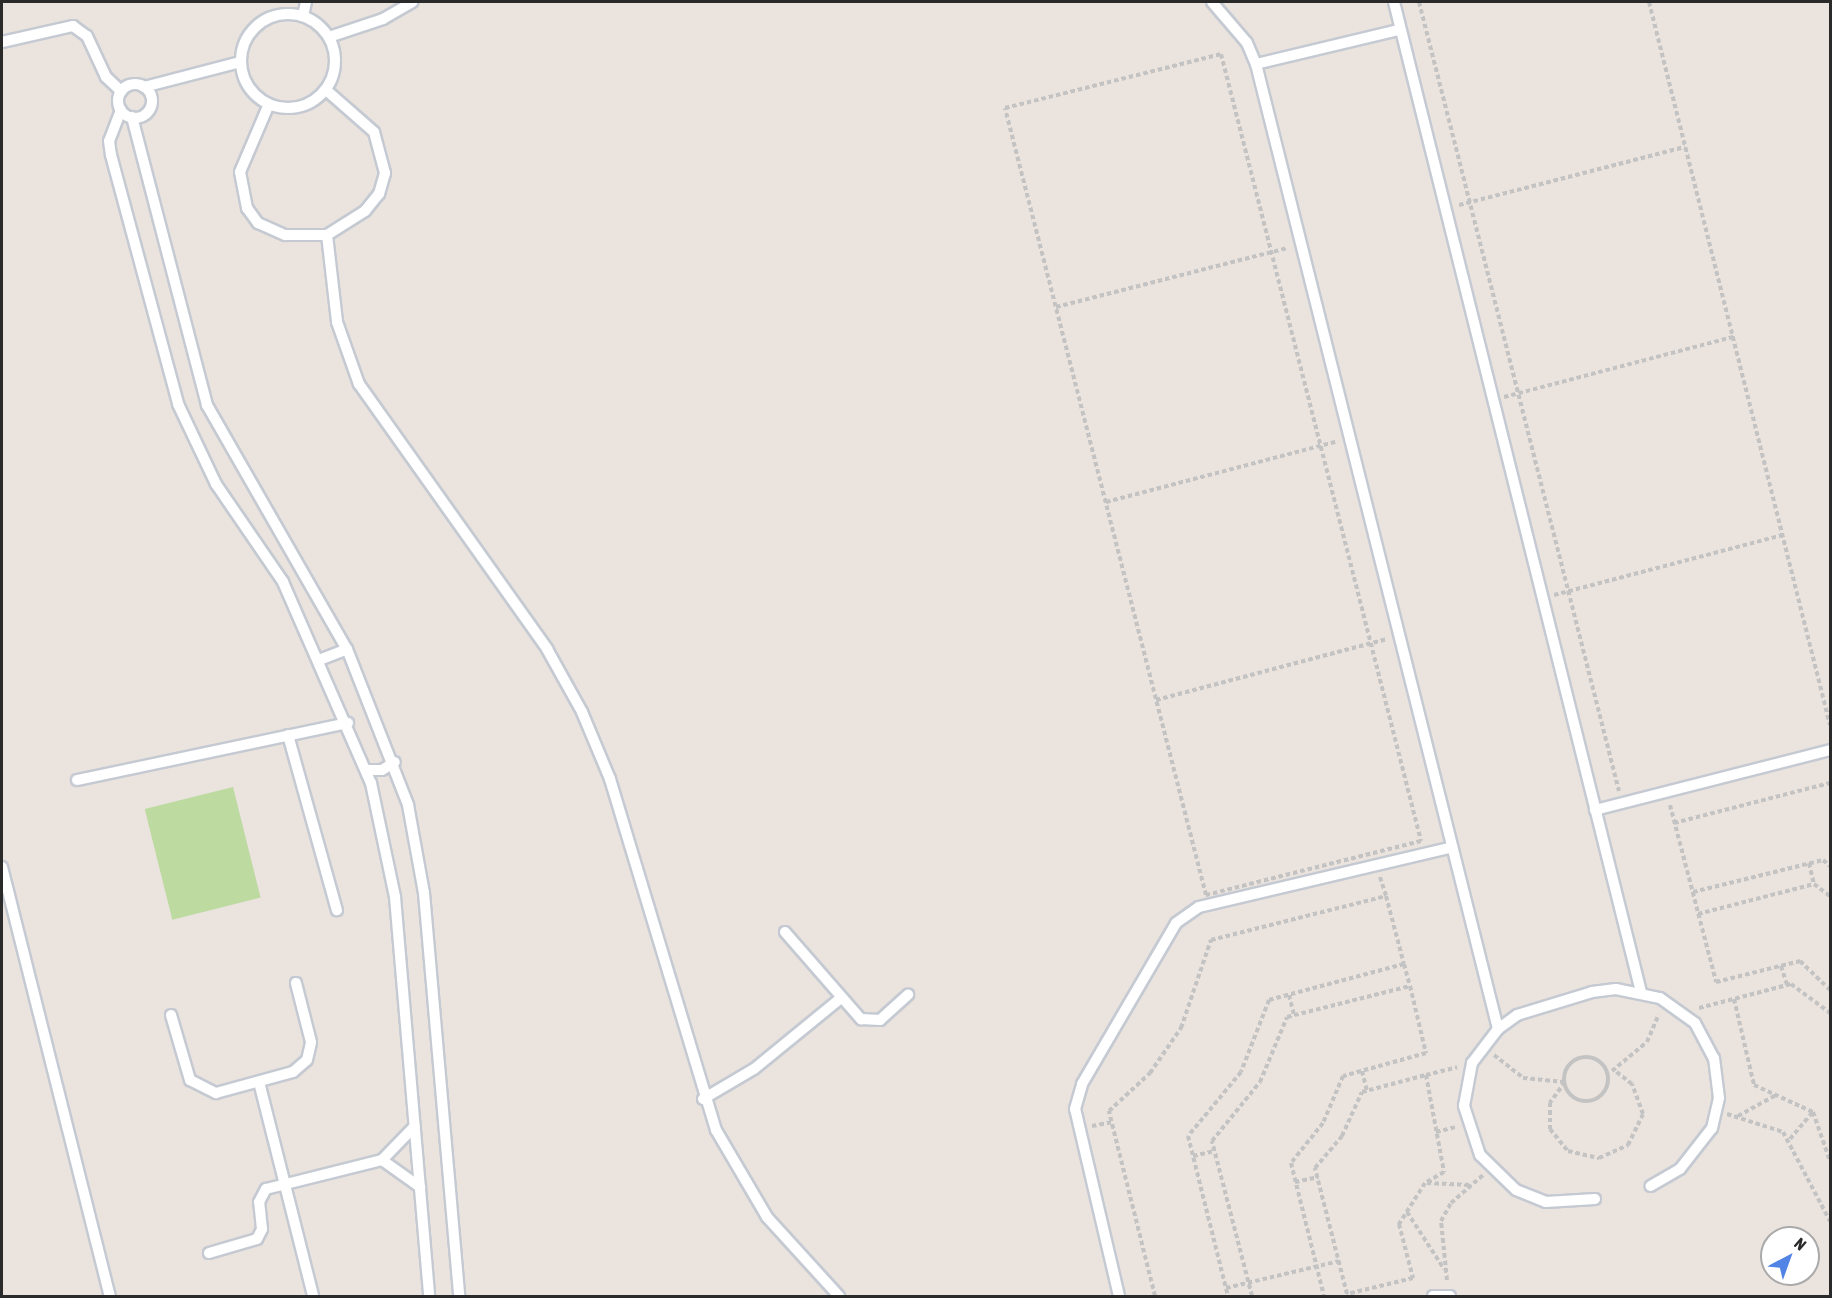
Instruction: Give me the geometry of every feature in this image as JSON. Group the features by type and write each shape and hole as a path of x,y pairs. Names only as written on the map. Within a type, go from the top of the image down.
{"lane":[{"path":"274,2 278,14"},
{"path":"303,16 306,2"},
{"path":"329,37 383,19 413,2"},
{"path":"1212,2 1247,43 1256,64 1498,1029"},
{"path":"1394,2 1399,30 1641,992"},
{"path":"278,14 303,16 329,37 336,58 326,90 300,107 269,105 252,92 240,62 250,32 278,14"},
{"path":"2,42 73,26 87,36 106,77 121,92 121,110 110,141 111,155 178,404 216,484 284,582 348,723 366,770 395,897 429,1296"},
{"path":"1256,64 1399,30"},
{"path":"121,92 132,84 144,87 240,62"},
{"path":"121,110 132,117 144,115 151,104 144,87"},
{"path":"269,105 240,172 246,208 258,223 285,235 327,235 365,211 379,194 385,173 374,132 326,90"},
{"path":"132,117 207,405 347,649 395,762 424,893 459,1296"},
{"path":"327,235 337,322 359,384 547,649 582,712 610,779 704,1099 731,1161 761,1208 839,1296"},
{"path":"320,660 347,649"},
{"path":"76,780 348,723"},
{"path":"288,735 337,910"},
{"path":"1595,810 1830,750"},
{"path":"366,770 395,762"},
{"path":"1119,1296 1076,1109 1082,1084 1176,923 1199,907 1452,847"},
{"path":"2,867 110,1296"},
{"path":"785,932 841,998 870,1022 908,995"},
{"path":"171,1015 186,1072 197,1088 216,1093 259,1082 293,1072 310,1055 296,983"},
{"path":"1595,1199 1563,1204 1531,1198 1491,1169 1466,1125 1464,1088 1472,1063 1485,1042 1516,1015 1592,992 1641,992 1659,998 1684,1012 1714,1058 1718,1112 1693,1157 1650,1186"},
{"path":"704,1099 754,1069 841,998"},
{"path":"259,1082 313,1296"},
{"path":"209,1253 257,1239 262,1229 260,1197 266,1189 382,1160 415,1126"},
{"path":"382,1160 420,1187"},
{"path":"1432,1296 1450,1296"}],"path":[{"path":"1419,2 1617,791 1629,788"},
{"path":"1649,2 1830,725"},
{"path":"1221,54 1271,253 1421,841 1206,895 1005,108 1221,54"},
{"path":"1444,209 1685,147"},
{"path":"1056,307 1302,245"},
{"path":"1492,400 1733,337"},
{"path":"1106,502 1350,438"},
{"path":"1542,598 1783,535"},
{"path":"1156,700 1400,636"},
{"path":"1674,823 1830,783"},
{"path":"1666,792 1716,982 1800,961 1830,990"},
{"path":"1693,892 1823,860 1830,866"},
{"path":"1809,863 1814,884 1830,896"},
{"path":"1698,914 1814,884"},
{"path":"1155,1296 1109,1112 1150,1072 1181,1028 1211,940 1386,896 1426,1053 1343,1076 1323,1123 1291,1163 1324,1296"},
{"path":"1228,1296 1188,1136 1241,1072 1269,1000 1404,964"},
{"path":"1781,966 1787,985 1830,1013"},
{"path":"1684,1012 1787,985"},
{"path":"1252,1296 1212,1141 1260,1082 1287,1017 1410,986"},
{"path":"1289,995 1294,1015"},
{"path":"1565,1082 1572,1095 1587,1101 1601,1095 1608,1073 1647,1042 1659,998"},
{"path":"1734,999 1754,1084 1813,1112 1830,1161"},
{"path":"1485,1042 1515,1074 1540,1083 1565,1082"},
{"path":"1608,1073 1599,1061 1586,1057 1568,1068 1565,1082 1550,1103 1550,1130 1568,1151 1599,1158 1628,1145 1643,1114 1632,1084 1614,1070"},
{"path":"1426,1075 1444,1172 1425,1183 1399,1224 1413,1278 1347,1294 1315,1168 1367,1091 1426,1075 1472,1063"},
{"path":"1362,1071 1367,1091"},
{"path":"1737,1116 1776,1095"},
{"path":"1718,1112 1775,1126 1790,1139 1830,1221"},
{"path":"1790,1139 1813,1112"},
{"path":"1436,1132 1466,1125"},
{"path":"1193,1156 1214,1151"},
{"path":"1447,1280 1441,1221 1471,1185 1491,1169"},
{"path":"1295,1182 1318,1177"},
{"path":"1425,1183 1471,1185"},
{"path":"1407,1212 1445,1270"},
{"path":"1226,1288 1339,1261"}],"green space":[{"path":"233,787 261,898 172,920 145,809"}]}
